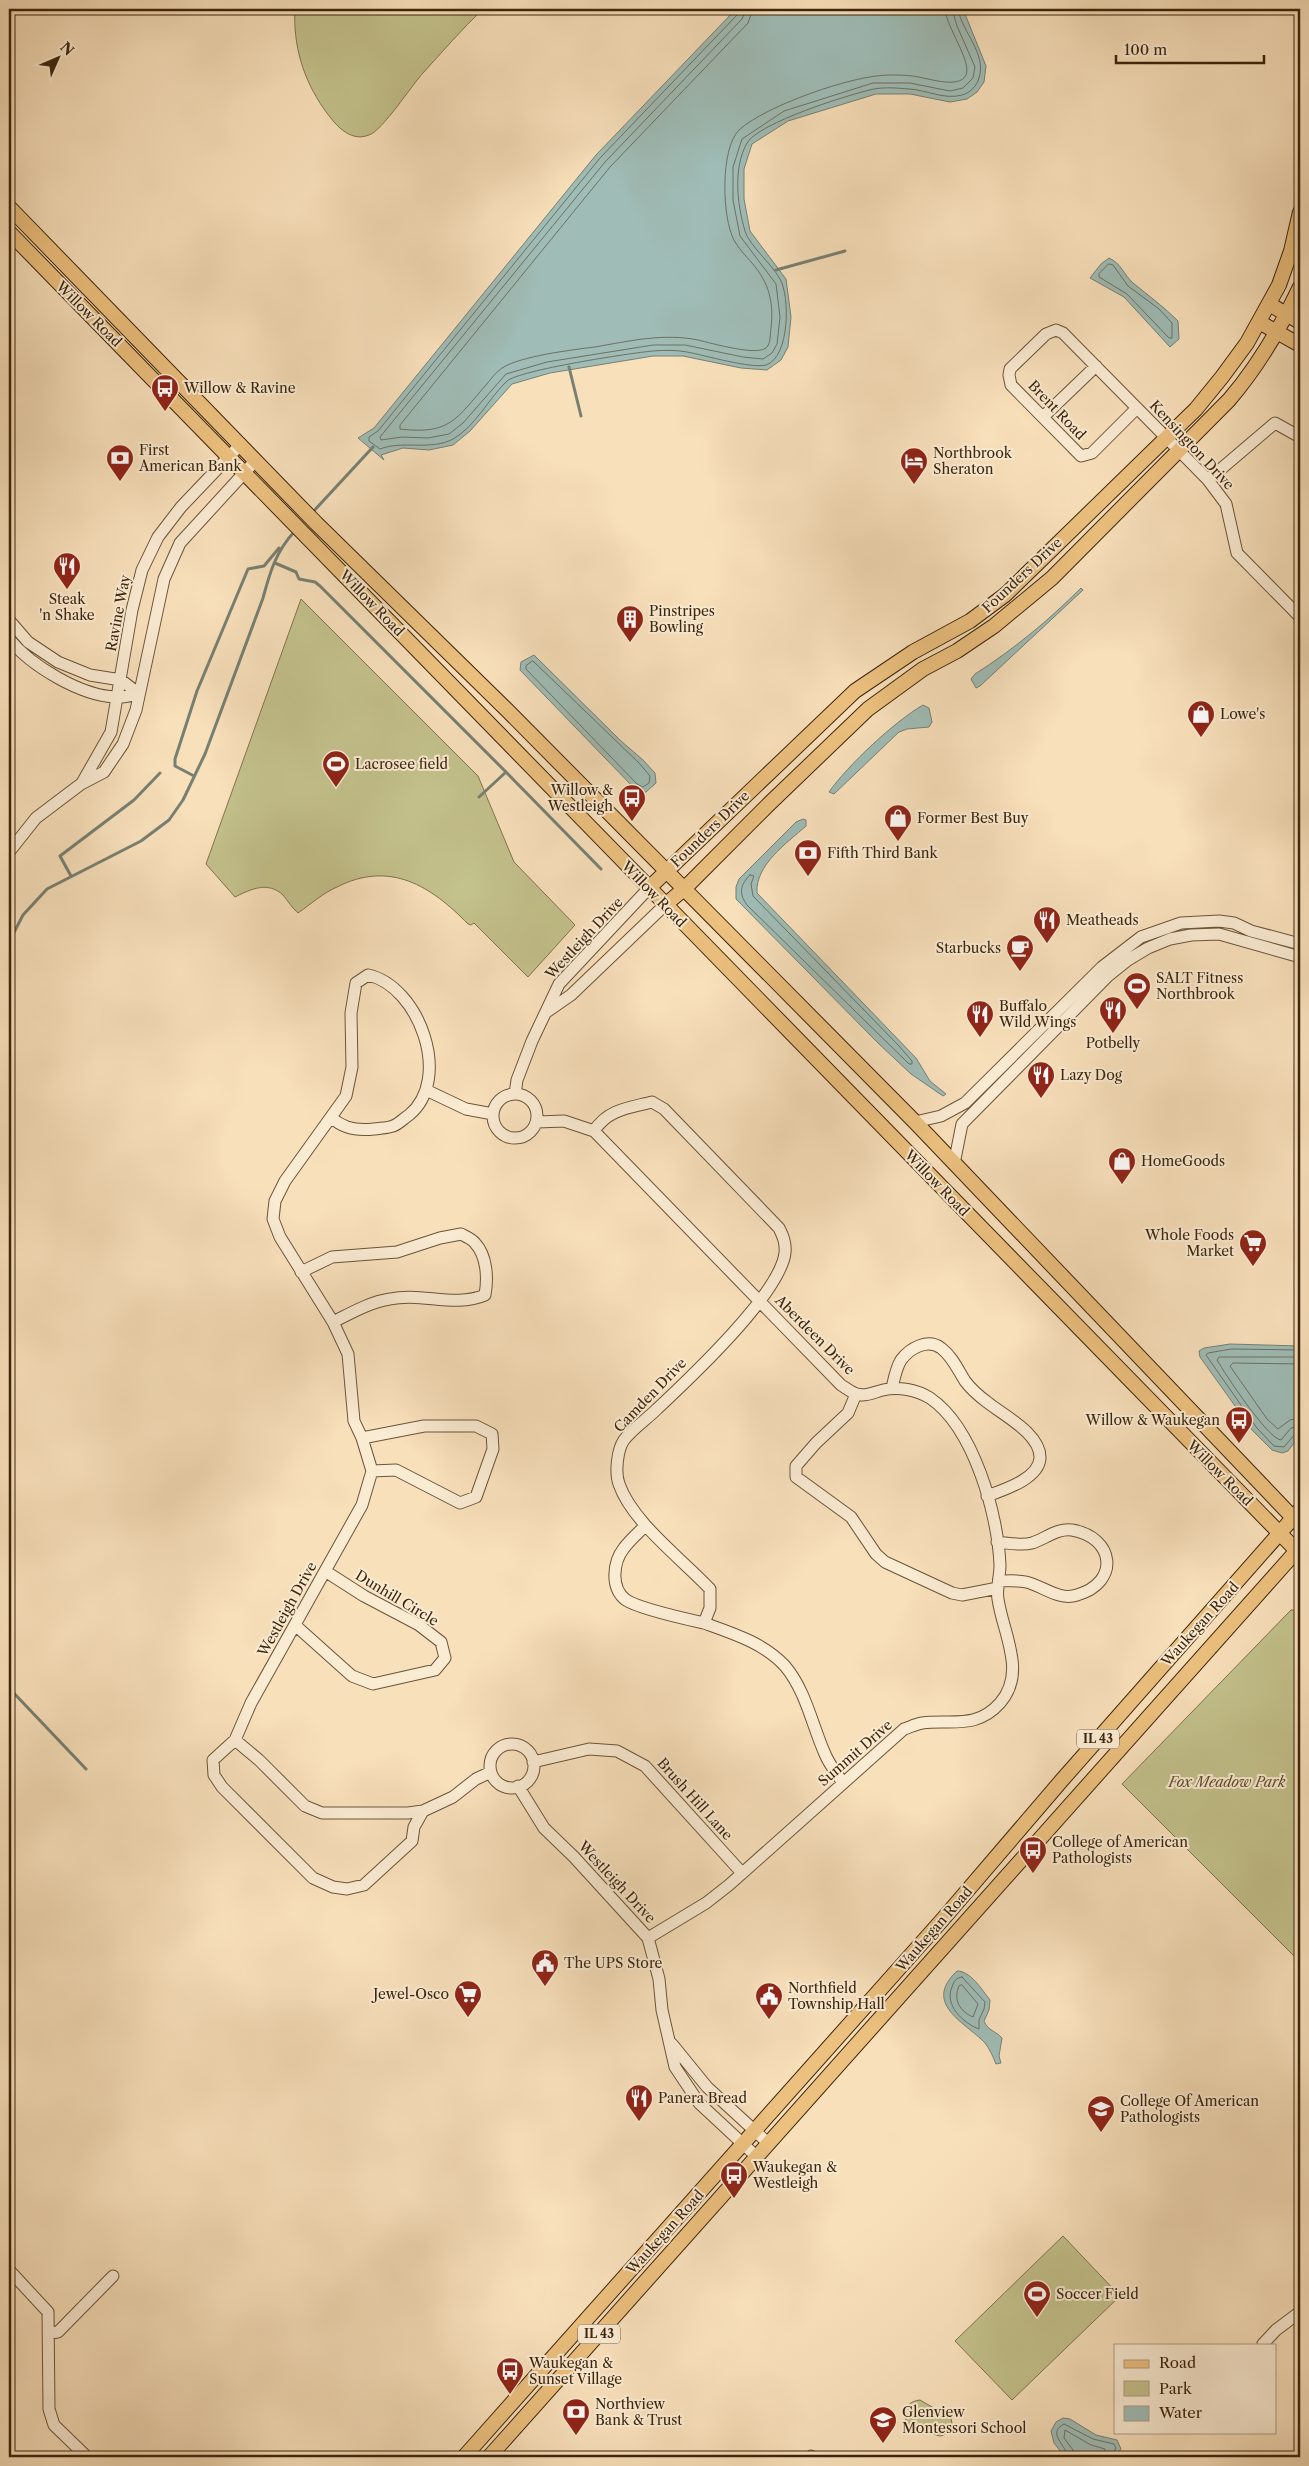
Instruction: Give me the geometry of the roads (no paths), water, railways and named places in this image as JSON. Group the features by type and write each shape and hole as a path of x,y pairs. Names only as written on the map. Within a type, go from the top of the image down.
{"main road":[{"name":"Willow Road","path":"9,207 316,523 508,711 915,1122 1298,1517"},
{"name":"Founders Drive","path":"649,888 855,691 913,652 970,621 1005,595 1208,396 1259,322 1279,285 1291,251 1300,212"},
{"name":"Willow Road","path":"9,232 1299,1551"},
{"name":"Founders Drive","path":"666,905 868,709 923,669 957,651 1020,606 1052,578 1241,386 1288,315 1300,287"},
{"path":"1269,304 1300,322"},
{"path":"1259,322 1300,345"},
{"path":"129,355 142,342"},
{"name":"Waukegan Road","path":"464,2457 755,2132 1280,1533 1298,1517"},
{"name":"Waukegan Road","path":"489,2457 1017,1864 1299,1551"},
{"path":"593,2313 607,2326"}],"street":[{"name":"Kensington Drive","path":"1009,380 1010,369 1046,334 1056,330 1062,333 1208,480 1226,504 1238,553 1300,617"},
{"path":"1043,417 1096,366"},
{"name":"Brent Road","path":"1009,380 1011,385 1081,456 1092,453 1137,408"},
{"path":"1208,480 1275,423 1300,437"},
{"name":"Ravine Way","path":"81,784 111,732 132,610 142,570 158,538 181,507 241,444"},
{"name":"Ravine Way","path":"9,852 36,818 81,784 104,772 123,744 136,710 164,578 180,543 256,460"},
{"path":"9,620 28,642 58,662 90,675 121,680 139,694"},
{"path":"9,639 20,652 61,680 106,696 118,698 139,694"},
{"name":"Westleigh Drive","path":"515,1094 517,1080 532,1041 548,1011 549,1001 560,984 649,888"},
{"name":"Westleigh Drive","path":"548,1011 571,995 666,905"},
{"path":"915,1122 941,1116 965,1103 1102,967 1140,937 1187,922 1219,921 1234,923 1251,931 1300,944"},
{"path":"954,1164 962,1124 1104,981 1128,960 1170,939 1205,934 1225,935 1300,957"},
{"path":"332,1118 342,1127 366,1130 395,1126 419,1107 426,1090 429,1051 413,1011 400,994 382,978 368,975 356,983 351,1013 352,1067 346,1096 285,1181 275,1201 273,1220 280,1237 334,1322 348,1354 354,1421 362,1438 372,1471 396,1470 460,1503 476,1497 493,1449 492,1434 476,1426 424,1426 362,1438"},
{"path":"426,1090 466,1109 492,1114"},
{"path":"515,1094 528,1098 533,1102 538,1115 537,1122 529,1134 515,1139 508,1138 496,1128 492,1114 502,1097 515,1094"},
{"name":"Aberdeen Drive","path":"594,1131 602,1119 618,1111 652,1102 664,1109 778,1228 785,1241 785,1254 776,1280 761,1302"},
{"name":"Aberdeen Drive","path":"537,1122 564,1121 594,1131 841,1385 856,1394 848,1412 796,1466 796,1477 851,1516 876,1554 885,1562 952,1593 962,1594 999,1584"},
{"path":"301,1272 332,1257 397,1252 447,1236 461,1234 475,1242 485,1264 487,1285 485,1295 471,1300 391,1298 360,1308 334,1322"},
{"name":"Camden Drive","path":"704,1624 712,1600 710,1590 673,1551 645,1526 627,1501 618,1483 618,1464 623,1441 674,1393 761,1302"},
{"path":"892,1388 902,1359 918,1345 940,1346 957,1366 966,1383 979,1396 1022,1427 1036,1446 1040,1457 1038,1467 1022,1480 986,1496"},
{"name":"Summit Drive","path":"648,1938 706,1903 904,1730 921,1723 967,1722 987,1715 1000,1703 1011,1686 1014,1662 998,1598 997,1542 986,1496 974,1461 952,1420 929,1398 913,1390 892,1388 869,1395 856,1394"},
{"name":"Westleigh Drive","path":"372,1471 362,1505 251,1703 235,1740 213,1760 214,1776 222,1787 310,1876 328,1886 346,1889 364,1885 412,1841 414,1827 423,1811"},
{"path":"645,1526 622,1550 613,1572 617,1587 626,1600 740,1636 764,1649 784,1666 800,1689 825,1755 843,1783"},
{"path":"997,1542 1032,1543 1054,1532 1070,1530 1082,1533 1098,1542 1106,1554 1108,1562 1108,1570 1100,1581 1078,1595 1060,1595 1027,1582 999,1584"},
{"name":"Dunhill Circle","path":"296,1625 352,1676 373,1684 435,1670 446,1658 441,1642 419,1626 364,1596 325,1571"},
{"path":"235,1740 259,1760 305,1806 322,1813 408,1813 423,1811 453,1797 476,1779 491,1772"},
{"path":"504,1745 520,1746 529,1752 533,1762 532,1774 518,1786 502,1785 491,1772 492,1756 504,1745"},
{"name":"Brush Hill Lane","path":"533,1762 589,1749 618,1751 646,1766 742,1872"},
{"name":"Westleigh Drive","path":"518,1786 544,1828 574,1857 648,1938 659,1979 662,2010 675,2067 699,2103 757,2157"},
{"name":"Westleigh Drive","path":"670,2041 707,2087 769,2144"},
{"path":"9,2270 48,2312 49,2409 54,2425 87,2457"},
{"path":"49,2333 58,2332 113,2276"},
{"path":"1263,2344 1276,2330 1300,2312"}],"water":[{"path":"736,9 963,9 986,66 984,82 977,92 967,99 950,102 910,94 876,94 788,121 752,144 744,169 744,199 750,231 786,279 791,317 788,347 781,360 767,370 741,368 683,356 653,356 550,373 512,384 470,431 453,445 429,450 403,448 381,455 384,460 358,438 374,428 596,155"},
{"path":"1109,258 1117,263 1133,283 1178,321 1179,339 1170,347 1124,297 1090,278 1101,264"},
{"path":"1081,588 1083,590 976,688 971,679 975,674 1030,634"},
{"path":"534,655 655,773 656,783 646,792 642,793 634,788 520,670 521,662"},
{"path":"923,705 929,708 932,722 929,727 907,729 899,732 834,794 829,792 837,781 872,745"},
{"path":"803,819 806,820 806,826 774,855 761,873 757,893 916,1058 930,1081 946,1094 943,1096 911,1074 878,1043 736,899 736,887 739,879 796,822"},
{"path":"1230,1344 1300,1346 1300,1435 1288,1451 1282,1453 1272,1450 1253,1431 1200,1357 1199,1351 1204,1348"},
{"path":"957,1971 967,1974 980,1986 990,2000 989,2010 984,2021 988,2027 1002,2038 999,2056 1001,2063 996,2064 985,2043 958,2020 945,2003 944,1993 947,1983"},
{"path":"1063,2418 1070,2419 1096,2435 1117,2440 1121,2449 1115,2457 1065,2457 1054,2443 1051,2431 1056,2422"}],"waterway":[{"path":"776,270 845,251"},
{"path":"569,367 581,416"},
{"path":"311,514 373,447"},
{"path":"9,942 23,915 47,889 141,841 169,820 183,800 205,754 263,598 274,562 283,546 295,531"},
{"path":"194,776 175,766 175,759 197,691 248,569 264,566 279,548"},
{"path":"275,563 296,572 299,579 315,582 320,586 506,772 479,797"},
{"path":"506,772 601,869"},
{"path":"71,876 60,856 134,800 160,773"},
{"path":"9,1688 86,1769"}],"place":[{"name":"Willow & Ravine","path":"165,412"},
{"name":"First American Bank","path":"120,482"},
{"name":"Northbrook Sheraton","path":"914,485"},
{"name":"Steak 'n Shake","path":"67,590"},
{"name":"Pinstripes Bowling","path":"630,643"},
{"name":"Lowe's","path":"1201,738"},
{"name":"Lacrosee field","path":"336,788"},
{"name":"Willow & Westleigh","path":"632,822"},
{"name":"Former Best Buy","path":"898,842"},
{"name":"Fifth Third Bank","path":"808,877"},
{"name":"Meatheads","path":"1047,944"},
{"name":"Starbucks","path":"1020,972"},
{"name":"SALT Fitness Northbrook","path":"1137,1010"},
{"name":"Potbelly","path":"1113,1034"},
{"name":"Buffalo Wild Wings","path":"980,1038"},
{"name":"Lazy Dog","path":"1041,1099"},
{"name":"HomeGoods","path":"1122,1185"},
{"name":"Whole Foods Market","path":"1253,1267"},
{"name":"Willow & Waukegan","path":"1239,1444"},
{"name":"College of American Pathologists","path":"1033,1874"},
{"name":"The UPS Store","path":"545,1987"},
{"name":"Jewel-Osco","path":"468,2018"},
{"name":"Northfield Township Hall","path":"769,2020"},
{"name":"Panera Bread","path":"639,2122"},
{"name":"College Of American Pathologists","path":"1101,2133"},
{"name":"Waukegan & Westleigh","path":"734,2199"},
{"name":"Soccer Field","path":"1037,2318"},
{"name":"Waukegan & Sunset Village","path":"510,2395"},
{"name":"Northview Bank & Trust","path":"576,2436"},
{"name":"Glenview Montessori School","path":"883,2444"}],"park label":[{"name":"Fox Meadow Park","path":"1227,1782"}]}
